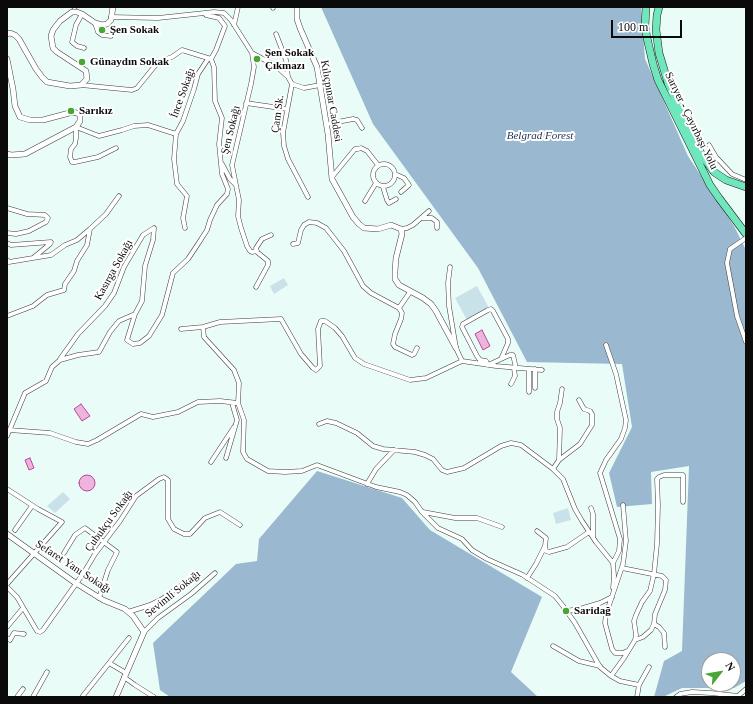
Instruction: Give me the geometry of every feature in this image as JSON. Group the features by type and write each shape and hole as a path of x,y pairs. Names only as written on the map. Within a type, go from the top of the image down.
{"main road":[{"name":"Sarıyer - Çayırbaşı Yolu","path":"646,7 645,27 652,64 658,80 710,185 718,198 746,234"},
{"path":"659,7 656,30 659,53 668,83 691,134 703,157 714,172 726,180 746,187"},
{"path":"732,216 746,225"}],"street":[{"path":"81,84 87,79 86,71 53,48 51,36 53,30 74,8 77,12 94,23 102,25 107,24 110,20 113,7"},
{"path":"234,25 238,7"},
{"name":"Kılıçpınar Caddesi","path":"297,7 297,19 317,67 327,124 332,177 353,217 364,228 378,229 391,226 401,229"},
{"path":"111,17 158,18 198,15 214,12 224,13 234,25 252,53 276,66 288,76"},
{"path":"82,14 76,25 72,42 77,46 84,48"},
{"name":"İnce Sokağı","path":"176,134 183,122 198,74 216,50 225,26 220,18 198,15"},
{"path":"94,23 98,32 102,35 111,36"},
{"path":"7,34 10,33 15,35 19,39 36,69 47,82 70,86 81,84 132,90 137,88 160,61 172,57 182,50 210,59 214,67 215,102 222,118 219,144 222,174 228,188 227,194 217,205 207,230 195,249 188,259 173,273 162,315 149,336 140,343 133,344 127,340 134,314"},
{"path":"276,34 286,60 288,76"},
{"name":"Şen Sokağı","path":"252,53 254,67 251,84 232,165 239,200 238,216 242,234 246,246 250,251 257,251"},
{"path":"7,59 15,106 20,117 30,120 44,120 73,112 80,114 80,121 76,127 24,154 7,154"},
{"name":"Çam Sk.","path":"288,76 292,84 283,133 284,146 288,159 308,197"},
{"path":"292,84 304,88 320,86"},
{"path":"246,103 287,109"},
{"path":"327,124 353,119 357,120 362,128"},
{"path":"76,127 99,136 134,126 148,126 176,134 174,160 178,184 187,196 183,218 185,228"},
{"path":"76,127 75,144 71,149 70,157 72,162 98,157 116,148"},
{"path":"709,145 716,157 732,174 746,180"},
{"path":"332,177 355,149 362,148 367,151 378,165"},
{"path":"221,162 230,179 235,184"},
{"path":"383,187 390,185 393,182 395,174 392,167 386,164 378,165 372,172 372,177 376,183 383,187 389,202 396,199"},
{"path":"395,174 404,178 409,185 401,192"},
{"path":"365,201 376,183"},
{"path":"7,260 9,262 51,255 65,245 77,240 90,229 106,214 119,196"},
{"path":"7,208 27,214 45,215 48,218 46,222 29,231 16,234 7,233"},
{"path":"430,211 407,228 401,229 402,234 395,265 395,279 399,285 431,304 456,348 462,362"},
{"path":"421,218 432,218 436,222 437,228"},
{"path":"293,244 298,243 301,230 304,225 309,222 317,223 326,228 344,251 363,286 371,293 399,308 402,313 395,334 393,344 395,347 412,355 417,348"},
{"name":"Kasırga Sokağı","path":"7,436 25,393 46,380 52,368 60,360 78,334 106,306 114,293 124,267 143,235 154,228 153,240 145,266 142,301 134,314"},
{"path":"7,316 33,306 47,295 64,290 65,284 74,271 77,261 87,245 90,229"},
{"path":"256,286 268,265 268,261 257,252 256,248 262,240 271,235"},
{"path":"746,238 730,249 726,263 737,316 746,342"},
{"path":"7,243 10,245 17,245 51,242 33,258"},
{"path":"450,267 448,283 449,306 456,348"},
{"path":"399,308 410,292"},
{"path":"488,365 486,361 480,360 477,356 462,327 465,322 491,309 508,339 501,359"},
{"path":"60,360 78,355 99,352 110,332 119,321 134,314"},
{"path":"181,329 203,327 220,322 281,319 301,354 316,370 318,370 320,366 318,329 321,321 335,328 342,336 354,358 364,364 410,380 426,378 462,362 542,370"},
{"path":"203,327 204,337 234,370 239,383 238,403 244,420 242,452 247,459 268,471 302,471 317,465 366,484 407,495 438,528 462,539 472,550 527,578 555,596 567,611 600,667 620,681 639,685"},
{"path":"606,345 616,374 626,420 621,439 606,460 600,473 620,539 619,551 613,562 614,576 612,597"},
{"path":"488,365 513,355 515,376 511,384"},
{"path":"529,369 529,392"},
{"path":"535,369 535,388"},
{"path":"559,460 560,428 557,419 557,412 562,389"},
{"path":"553,469 559,460 580,444 592,425 592,414 590,411 584,409 579,400"},
{"path":"9,430 50,433 76,442 88,444 98,440 141,414 153,417 178,412 198,402 220,401 238,403"},
{"path":"226,458 237,420 232,403"},
{"path":"319,424 327,421 336,423 357,433 373,446 415,452 425,455 433,459 444,472 456,471 506,444 515,443 524,447 553,469 563,479 575,509 593,537 613,562"},
{"path":"211,462 236,425"},
{"path":"366,484 376,469 394,450"},
{"path":"611,676 635,640 636,635 634,621 642,602 650,591 654,574 657,536 657,479 664,475 683,475 683,502"},
{"name":"Çubukçu Sokağı","path":"23,608 37,631 40,632 45,628 136,496 164,477 168,480 168,519 174,529 184,534 190,534 205,518 220,512 240,525"},
{"path":"7,489 32,506 62,522 7,586 17,597 23,608 8,624"},
{"path":"623,505 626,541 622,568 605,619 609,643 615,653 624,653 629,650"},
{"path":"16,530 32,506"},
{"path":"591,508 593,514 593,537"},
{"path":"422,512 455,518 477,518 502,527"},
{"path":"64,553 75,535 85,528 117,552 108,570 99,598"},
{"path":"527,578 545,546 546,538 537,531"},
{"path":"545,546 546,551 549,552 566,547 590,532"},
{"name":"Sefaret Yanı Sokağı","path":"7,534 76,584 99,598 125,609 133,616 144,632"},
{"path":"622,568 662,576 666,580 665,590 655,614 654,624 651,630 643,638 635,640"},
{"name":"Sevimli Sokağı","path":"116,697 144,632 158,618 215,574"},
{"path":"128,612 150,605 162,599 187,581"},
{"path":"567,611 584,608 612,597"},
{"path":"654,624 659,627 664,634 665,647"},
{"path":"7,638 10,640 14,633 24,634"},
{"path":"88,697 83,696 130,638"},
{"path":"554,646 579,661 600,667"},
{"path":"109,663 135,685 154,697"},
{"path":"637,697 639,685 649,667"},
{"path":"33,697 47,672"},
{"path":"676,697 680,694 692,692 708,695 738,696 746,688"},
{"path":"17,697 23,689"}],"green space":[{"name":"Belgrad Forest","path":"321,7 641,7 645,59 688,156 734,226 746,250 746,681 741,684 741,652 701,652 701,688 682,688 663,697 654,697 664,661 682,651 689,466 651,472 652,504 617,507 609,473 632,427 622,364 527,362 478,268 373,124"},
{"path":"317,471 402,498 430,530 542,597 511,672 538,697 170,697 160,690 153,643 236,564 257,561 259,539"}],"shaded area":[{"path":"284,278 288,285 274,294 270,286"},
{"path":"477,286 489,308 467,320 455,298"},
{"path":"482,330 490,346 483,350 475,334"},
{"path":"81,404 90,416 82,421 74,409"},
{"path":"30,458 34,468 29,470 25,460"},
{"path":"87,475 93,477 95,483 93,489 87,491 81,489 79,483 81,477"},
{"path":"63,492 70,499 55,513 47,506"},
{"path":"568,508 571,520 556,524 553,513"}],"place":[{"name":"Şen Sokak","path":"102,30"},
{"name":"Şen Sokak Çıkmazı","path":"257,59"},
{"name":"Günaydın Sokak","path":"82,62"},
{"name":"Sarıkız","path":"71,111"},
{"name":"Saridağ","path":"566,611"}]}
